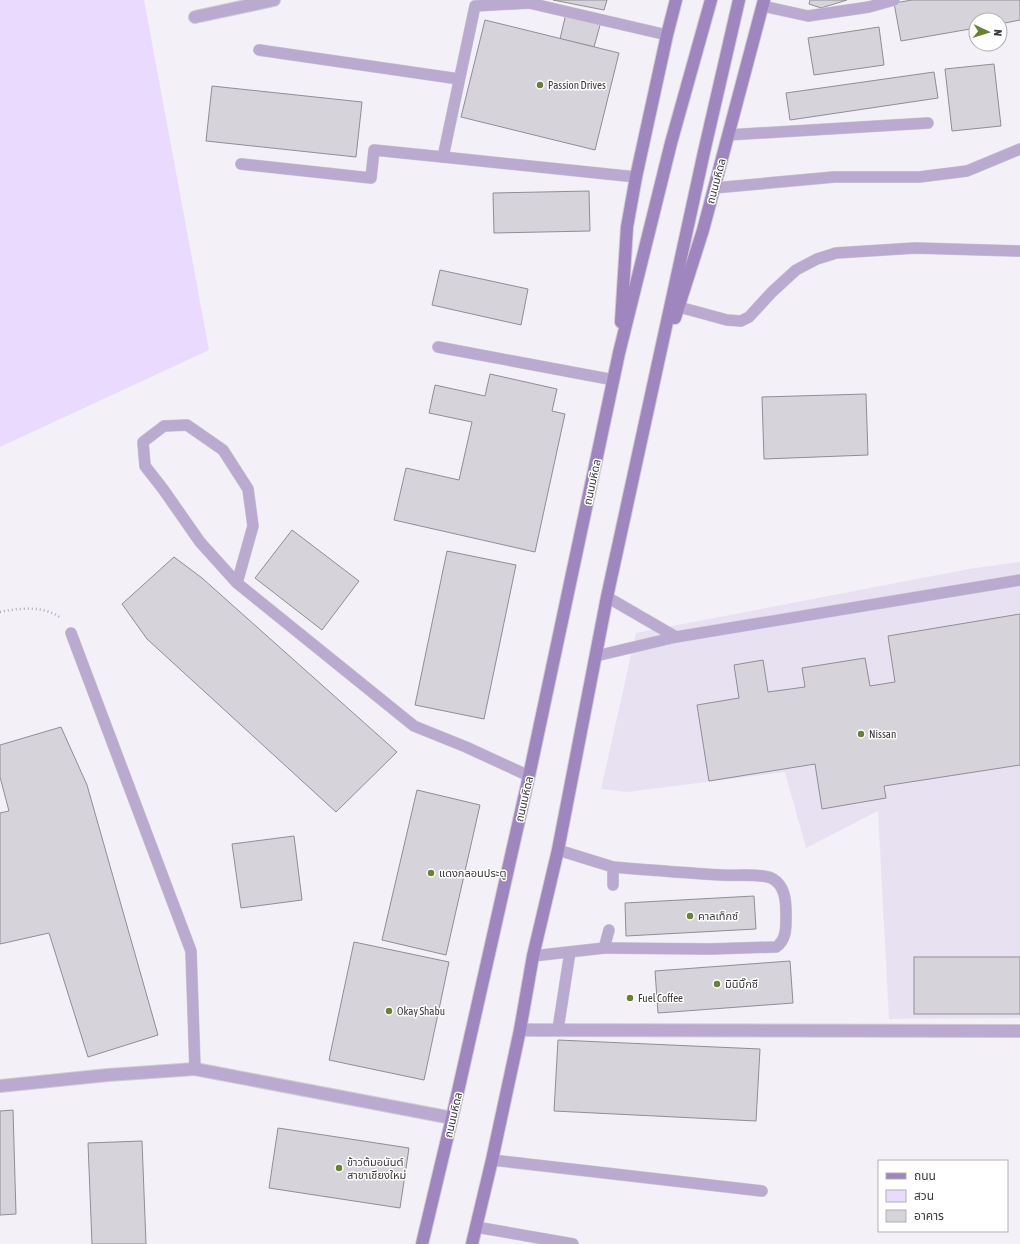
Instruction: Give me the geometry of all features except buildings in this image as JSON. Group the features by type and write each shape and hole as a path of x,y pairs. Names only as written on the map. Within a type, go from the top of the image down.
{"main road":[{"name":"ถนนมหิดล","path":"620,353 627,227 636,177 676,0"},
{"name":"ถนนมหิดล","path":"422,1244 529,776 620,353 671,143 711,0"},
{"name":"ถนนมหิดล","path":"472,1244 520,1030 533,956 558,850 607,597 702,159 739,0"},
{"name":"ถนนมหิดล","path":"654,384 703,230 764,3"}],"street":[{"path":"195,18 274,0"},
{"path":"520,1030 1020,1031"},
{"path":"0,1086 108,1075 195,1069 452,1118"}],"lane":[{"path":"764,3 808,16 869,7 894,0"},
{"path":"442,157 476,6 529,3 667,35"},
{"path":"259,50 459,80"},
{"path":"728,135 928,123"},
{"path":"714,188 834,177 919,177 967,171 1020,149"},
{"path":"241,164 371,178 374,150 636,177"},
{"path":"679,307 727,320 741,321 749,317 772,292 796,270 817,259 836,253 916,248 1020,251"},
{"path":"438,347 614,380"},
{"path":"237,583 253,526 248,489 223,450 187,425 164,426 143,442 145,466 163,488 200,542 237,583 414,726 529,776"},
{"path":"596,656 676,637 1020,580"},
{"path":"607,597 676,637"},
{"path":"71,633 191,951 195,1069"},
{"path":"533,956 604,948 710,949 776,947 781,944 785,932 786,905 783,890 773,878 765,876 723,875 613,867 558,850"},
{"path":"613,867 613,885"},
{"path":"604,948 609,930"},
{"path":"558,1029 570,952"},
{"path":"492,1160 762,1191"},
{"path":"476,1227 573,1244"}],"path":[{"path":"0,612 20,608 41,609 60,617 71,633"}],"shaded area":[{"path":"1020,562 1020,1018 889,1019 878,811 806,848 785,772 627,792 601,789 636,633 969,569"}],"green space":[{"path":"0,0 144,0 209,350 0,447"}],"place":[{"name":"Passion Drives","path":"540,85"},
{"name":"Nissan","path":"861,734"},
{"name":"แดงกลอนประตู","path":"431,873"},
{"name":"คาลเท็กซ์","path":"690,916"},
{"name":"มินิบิ๊กซี","path":"717,984"},
{"name":"Fuel Coffee","path":"630,998"},
{"name":"Okay Shabu","path":"389,1011"},
{"name":"ข้าวต้มอนันต์ สาขาเชียงใหม่","path":"339,1168"}]}
